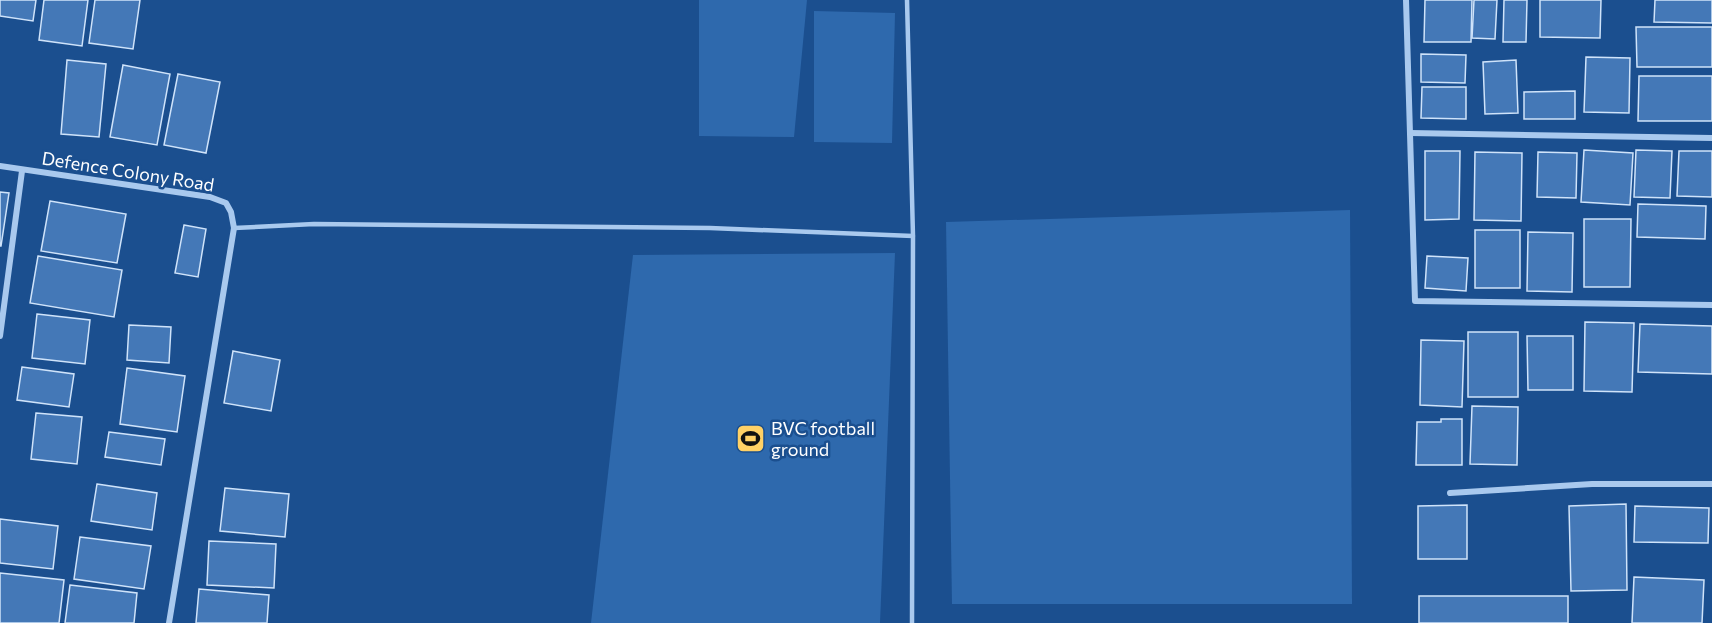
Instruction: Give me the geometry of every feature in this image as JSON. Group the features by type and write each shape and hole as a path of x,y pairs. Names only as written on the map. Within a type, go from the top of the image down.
{"street":[{"path":"1406,0 1415,301 1712,305"},
{"path":"1410,133 1712,138"},
{"name":"Defence Colony Road","path":"0,166 210,197 226,203 231,212 234,228"},
{"path":"0,336 22,171"},
{"path":"169,623 234,228"},
{"path":"1450,493 1592,484 1712,484"}],"lane":[{"path":"907,0 913,236 912,623"},
{"path":"234,228 326,224 710,228 913,236"}],"shaded area":[{"path":"699,0 807,0 794,137 699,136"},
{"path":"814,11 895,13 892,143 814,142"},
{"path":"1350,210 1352,604 952,604 946,222"},
{"name":"BVC football ground","path":"895,253 880,623 591,623 633,255"}],"building":[{"path":"0,0 36,0 33,21 0,16"},
{"path":"44,0 88,0 82,46 39,40"},
{"path":"95,0 140,0 133,49 89,43"},
{"path":"1425,0 1472,0 1471,42 1424,42"},
{"path":"1474,0 1497,0 1495,39 1472,38"},
{"path":"1504,0 1527,0 1526,42 1503,42"},
{"path":"1540,0 1601,0 1600,38 1540,37"},
{"path":"1655,0 1712,0 1712,23 1654,22"},
{"path":"1636,27 1712,27 1712,67 1637,67"},
{"path":"1421,54 1466,55 1465,83 1421,82"},
{"path":"1586,57 1630,58 1629,113 1584,112"},
{"path":"67,60 106,64 99,137 61,134"},
{"path":"1516,60 1518,113 1485,114 1483,62"},
{"path":"123,65 170,74 157,145 110,137"},
{"path":"178,74 220,82 206,153 164,145"},
{"path":"1639,76 1712,76 1712,121 1638,121"},
{"path":"1422,87 1466,87 1466,119 1421,118"},
{"path":"1575,91 1575,119 1524,119 1524,92"},
{"path":"1584,150 1633,153 1630,205 1581,202"},
{"path":"1636,150 1672,151 1670,198 1634,197"},
{"path":"1425,151 1460,151 1459,219 1425,220"},
{"path":"1679,151 1712,151 1712,197 1677,196"},
{"path":"1475,152 1522,153 1521,221 1474,220"},
{"path":"1538,152 1577,153 1576,198 1537,197"},
{"path":"0,192 9,193 1,246 0,246"},
{"path":"50,201 126,214 117,263 41,251"},
{"path":"1638,204 1706,206 1705,239 1637,237"},
{"path":"1584,219 1631,219 1630,287 1584,287"},
{"path":"184,225 206,229 198,277 175,273"},
{"path":"1475,230 1520,230 1520,288 1475,288"},
{"path":"1528,232 1573,233 1572,292 1527,291"},
{"path":"38,256 122,270 114,317 30,303"},
{"path":"1427,256 1468,258 1466,291 1425,288"},
{"path":"37,314 90,320 85,364 32,358"},
{"path":"1585,322 1634,323 1632,392 1584,391"},
{"path":"1640,324 1712,326 1712,374 1638,372"},
{"path":"129,325 171,327 169,363 127,360"},
{"path":"1468,332 1518,332 1518,397 1468,397"},
{"path":"1527,336 1573,336 1573,390 1528,390"},
{"path":"1421,340 1464,341 1462,407 1420,405"},
{"path":"233,351 280,360 271,411 224,403"},
{"path":"22,367 74,374 69,407 17,400"},
{"path":"127,368 185,376 177,432 120,424"},
{"path":"1472,406 1518,407 1517,465 1470,464"},
{"path":"36,413 82,417 77,464 31,459"},
{"path":"1441,419 1462,419 1462,465 1416,465 1417,422 1441,422"},
{"path":"109,432 165,439 161,465 105,457"},
{"path":"97,484 157,493 152,530 91,521"},
{"path":"225,488 289,494 285,537 220,531"},
{"path":"1626,504 1627,590 1571,591 1569,506"},
{"path":"1467,505 1467,559 1418,559 1418,506"},
{"path":"1635,506 1709,508 1708,543 1634,542"},
{"path":"0,519 58,526 53,569 0,563"},
{"path":"80,537 151,546 144,589 74,579"},
{"path":"209,541 276,544 274,588 207,585"},
{"path":"0,573 64,580 59,623 0,623"},
{"path":"1634,577 1704,580 1702,623 1632,623"},
{"path":"70,585 137,593 134,623 65,623"},
{"path":"199,589 269,595 267,623 196,623"},
{"path":"1419,596 1568,596 1568,623 1419,623"}],"place":[{"name":"BVC football ground","path":"750,439"}]}
